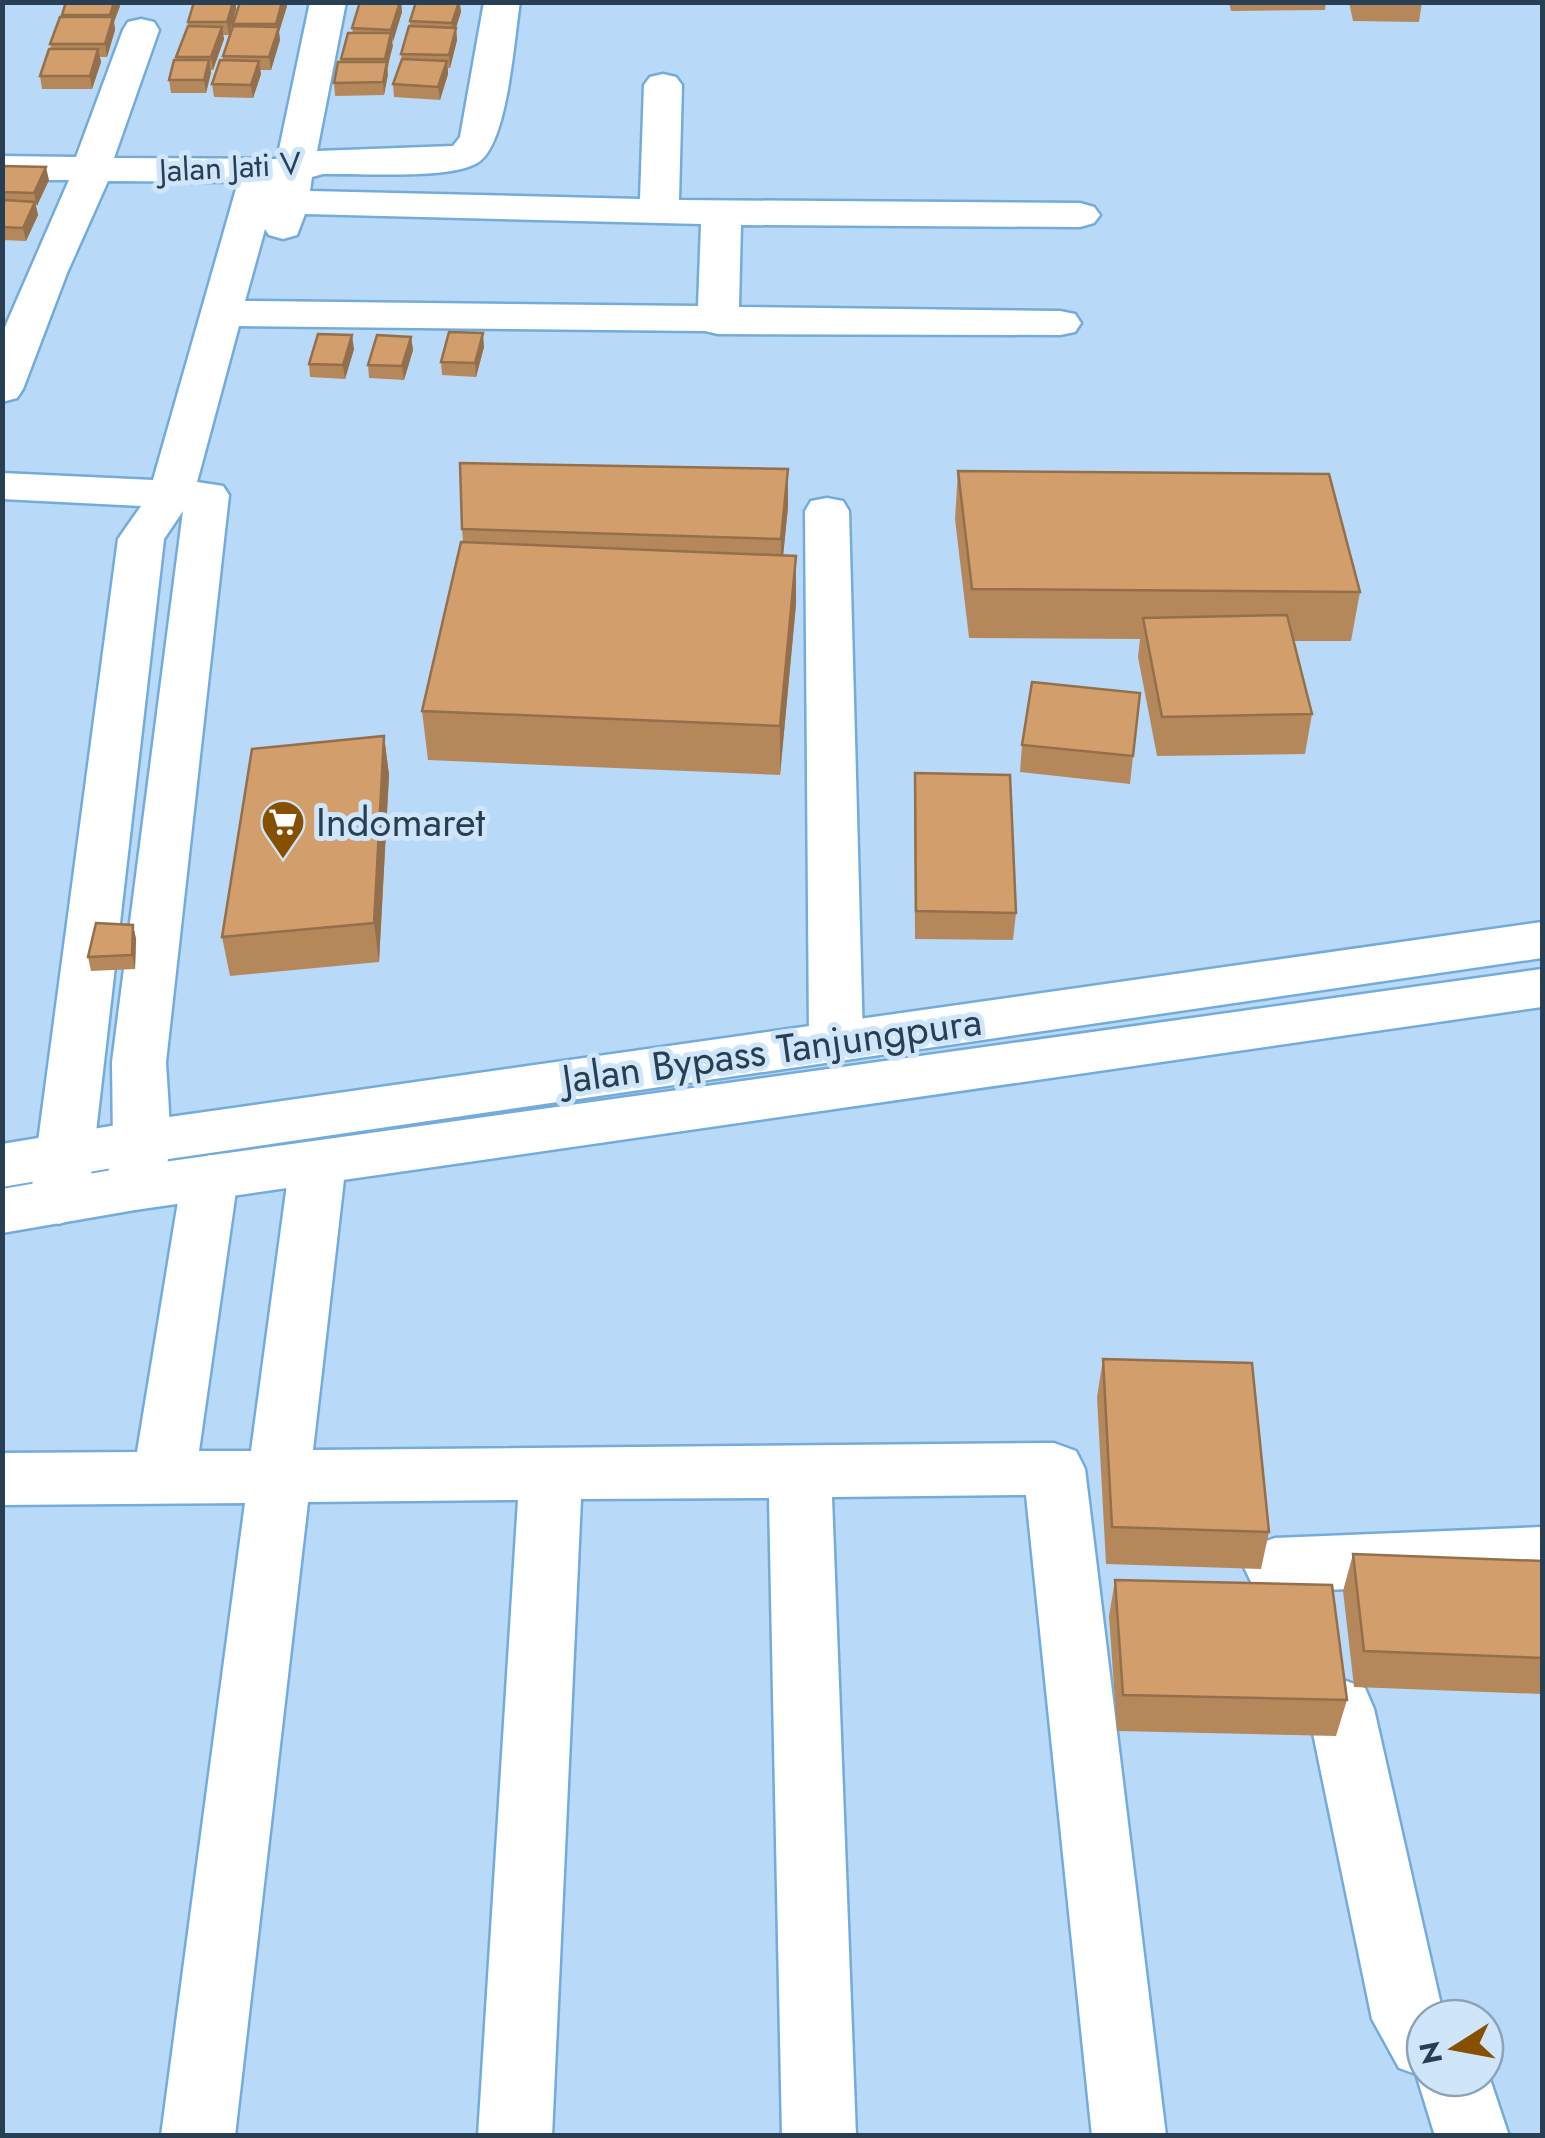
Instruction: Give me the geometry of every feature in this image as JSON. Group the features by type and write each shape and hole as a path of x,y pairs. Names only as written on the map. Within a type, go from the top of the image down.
{"main road":[{"path":"138,1165 139,1062 189,495 241,313 291,172 328,2"},
{"path":"291,172 451,160 467,154 479,138 502,2"},
{"path":"3,384 94,162 141,30"},
{"path":"659,211 663,85"},
{"name":"Jalan Jati V","path":"2,150 94,162 291,172"},
{"name":"Jalan Jati V","path":"2,168 94,162"},
{"path":"291,172 659,211 1080,216"},
{"path":"718,322 721,213"},
{"path":"2,270 47,274"},
{"path":"241,313 1060,324"},
{"path":"2,486 189,495"},
{"path":"60,1179 141,539 189,495"},
{"path":"827,510 836,1040"},
{"name":"Jalan Bypass Tanjungpura","path":"2,1211 60,1179 836,1040 1542,940"},
{"name":"Jalan Bypass Tanjungpura","path":"138,1165 210,1177 1542,988"},
{"path":"198,2136 318,1162"},
{"name":"Jalan Bypass Tanjungpura","path":"2,1166 60,1179"},
{"path":"164,1478 210,1177"},
{"path":"4,1488 164,1478 1054,1469 1129,2136"},
{"path":"800,1471 819,2136"},
{"path":"515,2136 551,1474"},
{"path":"1275,1565 1542,1554"},
{"path":"1341,1709 1405,2006"},
{"path":"1461,2098 1472,2136"}],"building":[{"path":"66,2 114,2 110,15 62,15"},
{"path":"194,2 233,2 227,22 188,22"},
{"path":"240,2 282,2 276,24 233,24"},
{"path":"360,2 400,2 391,30 352,28"},
{"path":"416,2 459,2 452,23 410,21"},
{"path":"60,17 113,17 105,44 50,44"},
{"path":"188,26 222,27 211,57 176,57"},
{"path":"233,26 279,27 269,57 223,56"},
{"path":"409,26 456,28 449,55 401,54"},
{"path":"348,33 391,33 385,59 341,59"},
{"path":"49,49 98,49 90,76 40,76"},
{"path":"402,59 447,61 438,87 393,84"},
{"path":"174,60 209,60 204,80 169,80"},
{"path":"220,60 259,61 251,85 212,84"},
{"path":"338,62 387,62 383,82 334,83"},
{"path":"2,166 46,167 34,193 2,192"},
{"path":"4,200 35,202 23,228 2,227"},
{"path":"449,332 483,333 475,363 441,362"},
{"path":"318,334 352,335 343,365 309,364"},
{"path":"377,335 411,337 402,366 368,365"},
{"path":"460,463 788,469 781,539 462,529"},
{"path":"958,471 1329,474 1360,592 972,589"},
{"path":"461,542 796,556 780,726 422,711"},
{"path":"1287,615 1312,714 1162,717 1143,618"},
{"path":"1032,682 1140,693 1133,756 1022,745"},
{"path":"384,736 374,923 222,937 252,749"},
{"path":"915,773 1010,775 1016,913 916,911"},
{"path":"96,923 133,925 132,955 88,957"},
{"path":"1103,1359 1252,1363 1269,1532 1112,1527"},
{"path":"1353,1554 1542,1561 1542,1658 1364,1651"},
{"path":"1115,1580 1332,1585 1347,1700 1123,1695"}],"place":[{"name":"Indomaret","path":"283,860"}]}
